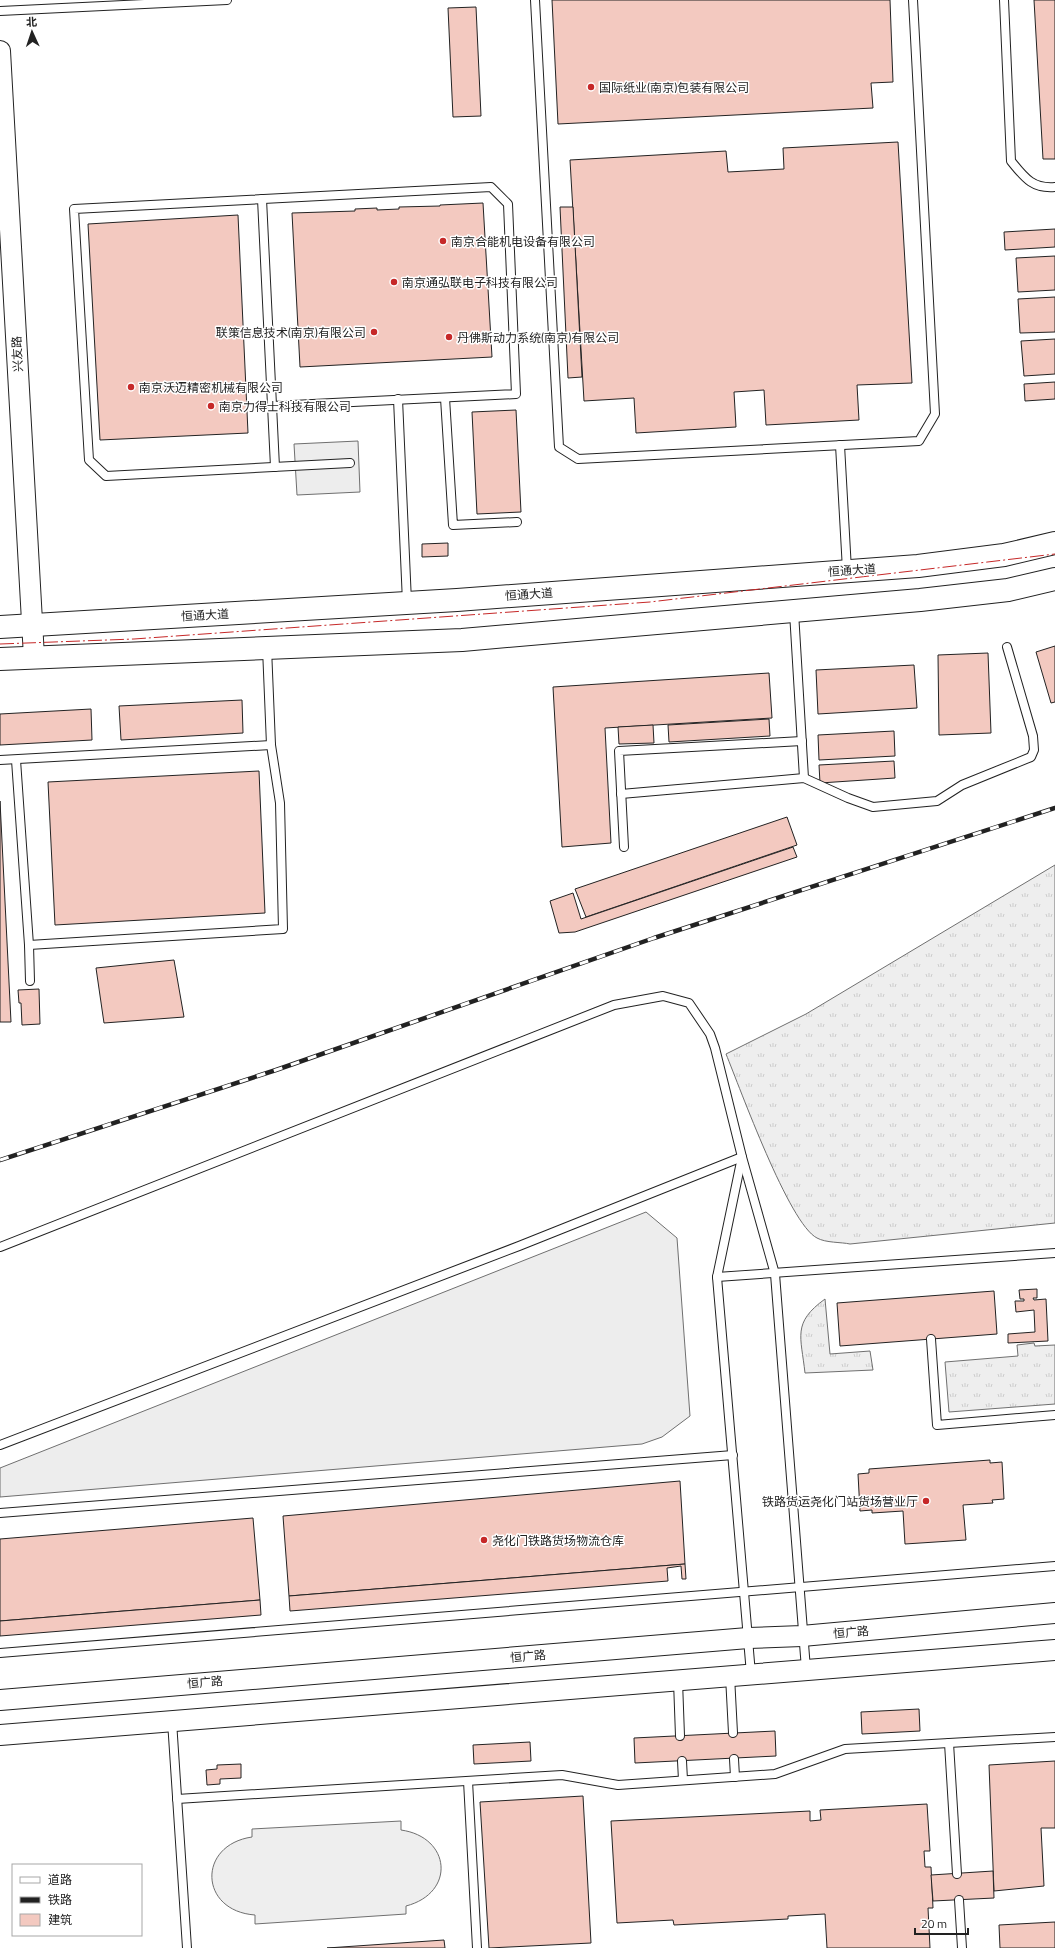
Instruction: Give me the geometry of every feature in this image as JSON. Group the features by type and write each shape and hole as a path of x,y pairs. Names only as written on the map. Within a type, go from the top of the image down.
{"main road":[{"name":"恒通大道","path":"0,627 408,603 918,566 1004,555 1055,543"},
{"path":"0,659 462,640 920,600 1008,590 1055,579"}],"street":[{"name":"兴友路","path":"0,51 34,657"},
{"name":"恒广路","path":"0,1700 748,1638 802,1636 1055,1613"},
{"path":"0,1735 1055,1650"}],"lane":[{"path":"0,10 227,0"},
{"path":"535,0 559,447 578,459 919,441 935,414 913,0"},
{"path":"1004,0 1011,161 1027,180 1048,188 1055,187"},
{"path":"272,406 516,394 508,204 491,186 74,209 89,460 106,476 350,463"},
{"path":"262,199 275,467"},
{"path":"445,398 453,525 517,522"},
{"path":"398,399 408,603"},
{"path":"840,445 847,571"},
{"path":"794,611 804,778"},
{"path":"621,794 804,778 848,798 874,807 937,801 962,786 1031,757 1034,750 1033,736 1007,647"},
{"path":"29,945 283,929 280,803 271,745 267,648"},
{"path":"624,846 619,751 802,741"},
{"path":"0,760 271,745"},
{"path":"16,760 29,945 30,981"},
{"path":"0,1247 614,1005 663,996 690,1003 710,1034 742,1157 776,1274 800,1588 802,1636 806,1670"},
{"path":"742,1157 717,1277 751,1674"},
{"path":"0,1445 512,1249 742,1157"},
{"path":"717,1277 1055,1253"},
{"path":"931,1339 937,1425 1055,1415"},
{"path":"0,1513 733,1455"},
{"path":"0,1653 1055,1566"},
{"path":"730,1676 732,1734"},
{"path":"678,1680 680,1736"},
{"path":"172,1720 187,1948"},
{"path":"177,1799 562,1775 618,1785 735,1777 775,1774 844,1749 1055,1737"},
{"path":"949,1743 957,1874"},
{"path":"734,1758 735,1777"},
{"path":"682,1761 683,1780"},
{"path":"468,1781 476,1948"},
{"path":"959,1900 962,1948"}],"green space":[{"path":"1055,865 1055,1223 850,1244 829,1242 817,1238 806,1227 793,1208 780,1183 766,1154 726,1054 806,1014"},
{"path":"825,1299 830,1354 870,1351 873,1370 805,1373 801,1340 803,1323 807,1315"},
{"path":"1034,1343 1035,1346 1055,1345 1055,1404 949,1412 945,1362 1018,1356 1017,1345"},
{"path":"401,1821 401,1830 418,1835 430,1843 438,1854 441,1866 440,1878 433,1890 422,1899 406,1906 406,1914 255,1924 255,1915 237,1911 223,1902 215,1891 212,1878 214,1864 221,1852 234,1842 252,1837 252,1829"}],"shaded area":[{"path":"358,441 360,492 297,495 294,444"},
{"path":"646,1212 677,1238 690,1416 662,1437 642,1444 0,1497 0,1468"}],"building":[{"path":"552,0 890,0 893,82 871,83 873,108 558,124"},
{"path":"1034,0 1055,0 1055,159 1043,159"},
{"path":"476,7 481,116 453,117 448,8"},
{"path":"898,142 912,383 857,385 859,420 766,425 764,390 734,392 736,427 636,433 634,398 584,401 570,160 726,151 728,172 784,169 783,148"},
{"path":"483,203 492,357 300,367 292,213 355,211 355,209 377,208 377,210 399,209 399,207"},
{"path":"560,207 573,207 582,377 568,378"},
{"path":"238,215 248,433 100,440 88,224"},
{"path":"1055,229 1055,247 1005,250 1004,232"},
{"path":"1055,256 1055,290 1018,292 1016,258"},
{"path":"1055,297 1055,332 1020,333 1018,299"},
{"path":"1055,339 1055,374 1024,376 1021,341"},
{"path":"1055,382 1055,399 1025,401 1024,384"},
{"path":"516,410 521,512 477,514 472,412"},
{"path":"448,543 448,556 422,557 422,544"},
{"path":"1055,646 1055,702 1051,703 1036,652"},
{"path":"988,653 991,733 939,735 938,655"},
{"path":"914,665 917,708 818,714 816,670"},
{"path":"769,673 772,718 605,728 611,843 562,847 553,687"},
{"path":"242,700 243,733 121,740 119,706"},
{"path":"91,709 92,740 0,745 0,714"},
{"path":"769,719 770,736 669,742 668,725"},
{"path":"653,725 654,743 619,744 618,727"},
{"path":"894,731 895,756 819,760 818,735"},
{"path":"894,761 895,778 820,783 819,765"},
{"path":"259,771 265,913 55,925 48,782"},
{"path":"0,801 11,1022 0,1022"},
{"path":"787,817 797,845 586,917 575,889"},
{"path":"793,847 797,857 575,932 559,933 550,901 573,893 581,919"},
{"path":"174,960 184,1017 104,1023 96,968"},
{"path":"39,989 40,1024 22,1025 21,1003 19,1003 18,990"},
{"path":"1037,1289 1037,1298 1033,1298 1034,1300 1046,1299 1048,1341 1008,1343 1008,1334 1035,1332 1034,1310 1016,1312 1015,1301 1024,1301 1024,1299 1020,1299 1019,1290"},
{"path":"994,1291 997,1334 840,1346 837,1303"},
{"name":"铁路货运尧化门站货场营业厅","path":"990,1460 990,1463 1002,1462 1004,1499 992,1500 993,1503 963,1505 966,1540 905,1544 903,1511 872,1513 872,1510 860,1511 858,1474 869,1473 869,1469"},
{"name":"尧化门铁路货场物流仓库","path":"680,1481 685,1564 289,1596 283,1516"},
{"path":"253,1518 260,1600 0,1621 0,1539"},
{"path":"685,1564 686,1579 682,1579 681,1566 667,1568 668,1581 290,1611 289,1596"},
{"path":"260,1600 261,1615 0,1636 0,1621"},
{"path":"919,1709 920,1731 862,1734 861,1712"},
{"path":"775,1731 776,1756 635,1763 634,1738"},
{"path":"530,1742 531,1761 474,1764 473,1745"},
{"path":"1055,1761 1055,1828 1041,1828 1044,1886 994,1891 989,1765"},
{"path":"241,1764 241,1778 220,1779 220,1784 207,1785 206,1770 217,1769 217,1765"},
{"path":"583,1796 591,1943 489,1948 480,1802"},
{"path":"927,1804 930,1851 924,1851 925,1867 931,1867 933,1908 928,1908 930,1948 827,1948 825,1914 788,1916 788,1919 674,1925 673,1920 617,1923 611,1821 810,1811 810,1821 821,1820 820,1810"},
{"path":"993,1871 994,1898 933,1901 931,1875"},
{"path":"1055,1922 1055,1948 1000,1948 999,1925"},
{"path":"444,1940 445,1948 327,1948"}],"railway":[{"path":"0,1160 276,1070 654,938 1055,808"}],"power":[{"path":"0,644 134,639 650,602 1055,554"}],"place":[{"name":"国际纸业(南京)包装有限公司","path":"591,87"},
{"name":"南京合能机电设备有限公司","path":"443,241"},
{"name":"南京通弘联电子科技有限公司","path":"394,282"},
{"name":"联策信息技术(南京)有限公司","path":"374,332"},
{"name":"丹佛斯动力系统(南京)有限公司","path":"449,337"},
{"name":"南京沃迈精密机械有限公司","path":"131,387"},
{"name":"南京力得士科技有限公司","path":"211,406"},
{"name":"铁路货运尧化门站货场营业厅","path":"926,1501"},
{"name":"尧化门铁路货场物流仓库","path":"484,1540"}]}
